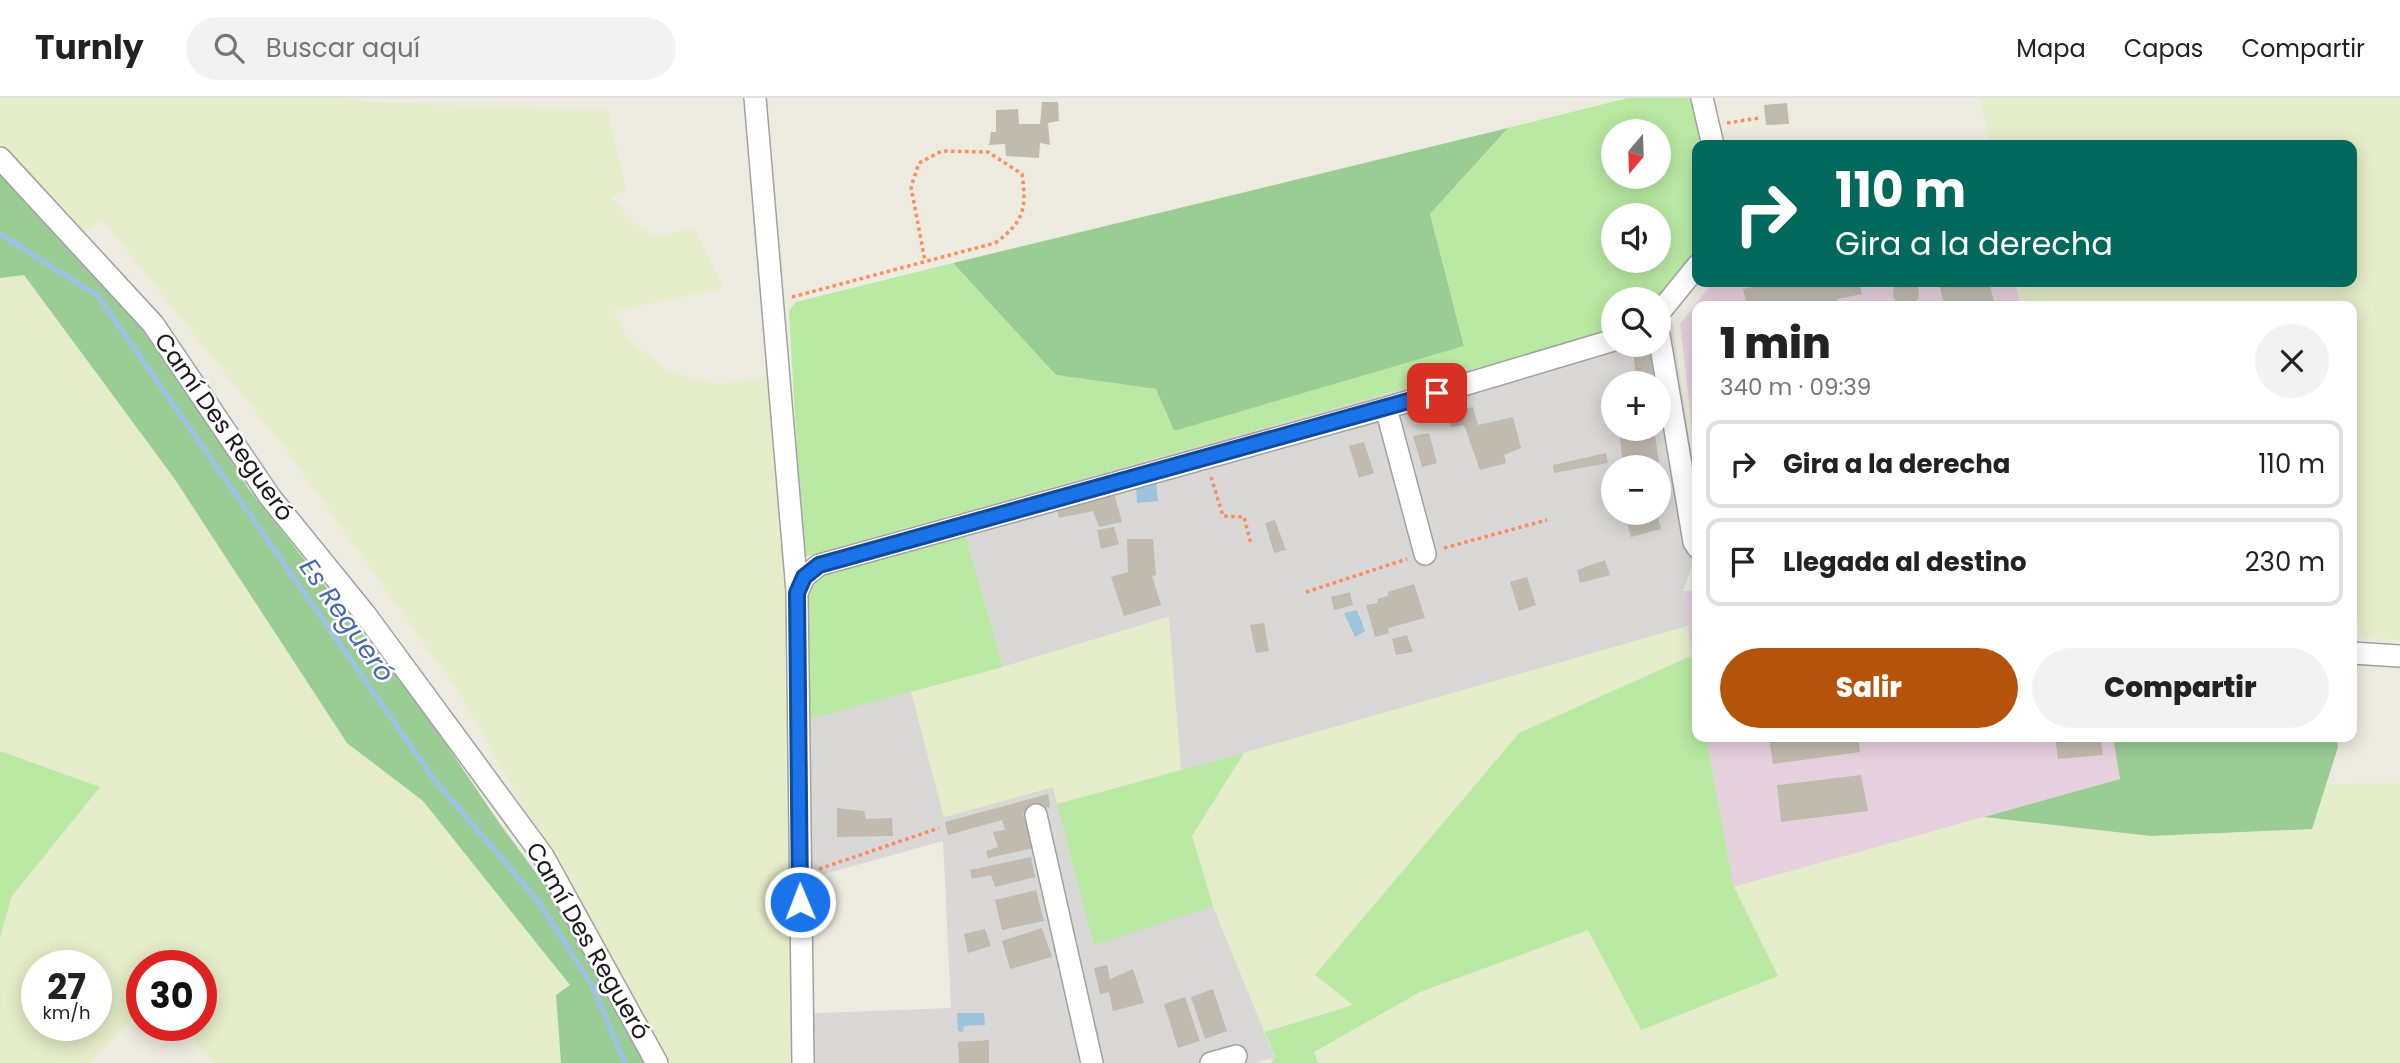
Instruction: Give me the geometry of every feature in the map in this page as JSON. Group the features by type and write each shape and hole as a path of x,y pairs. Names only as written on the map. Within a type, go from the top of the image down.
{"street":[{"path":"755,98 797,593 803,1063"},
{"path":"1702,98 1711,135"},
{"name":"Camí Des Regueró","path":"0,158 153,324 270,497 365,614 543,856 657,1063"},
{"path":"1671,298 1692,272"},
{"path":"797,593 804,577 819,565 1387,408 1601,344"},
{"path":"1663,357 1692,530"},
{"path":"1387,408 1424,554"},
{"path":"2357,653 2400,656"},
{"path":"1036,815 1092,1063"},
{"path":"1211,1063 1236,1056"}],"path":[{"path":"1711,135 1759,118"},
{"path":"774,304 805,293 995,243 1016,227 1026,199 1021,174 988,152 942,151 919,163 911,187 925,261"},
{"path":"1205,458 1223,516 1244,517 1251,544"},
{"path":"800,876 939,828"}],"shaded area":[{"path":"1709,287 2017,287 2020,301 1698,301"},
{"path":"1692,309 1692,426 1680,324"},
{"path":"1672,320 1692,459 1692,566 1683,591 1688,626 1181,771 1168,617 1003,667 958,513 1601,333 1601,357 1671,357"},
{"path":"1683,591 1692,591 1692,662"},
{"path":"911,691 944,817 1053,787 1094,944 1213,906 1275,1058 1254,1063 796,1063 795,1014 951,1008 943,841 792,883 788,725"},
{"path":"1707,742 2114,742 2120,779 1734,887"}],"green space":[{"path":"0,98 346,98 369,102 608,111 626,190 611,197 635,224 657,236 694,228 724,288 613,311 628,339 669,372 719,384 774,376 785,600 796,1063 669,1063 458,691 287,451 103,220 83,234 0,142"},
{"path":"1628,98 1691,98 1700,140 1692,140 1692,254 1665,287 1601,287 1601,333 803,557 789,311 796,302 953,263 1056,375 1156,389 1174,431 1464,345 1430,214 1508,128"},
{"path":"1980,98 2400,98 2400,640 2361,638 2357,619 2357,301 2021,301 2018,287 2357,287 2357,140 1989,140"},
{"path":"1508,128 1430,214 1464,346 1174,431 1156,389 1056,375 953,263"},
{"path":"0,172 123,299 193,397 248,488 425,713 500,824 567,915 652,1063 561,1063 556,995 570,985 423,801 347,743 174,478 24,275 0,278"},
{"path":"24,275 174,478 347,743 423,801 571,986 556,995 561,1063 215,1063 195,1041 217,1041 217,950 126,950 126,1025 112,1040 112,950 21,950 21,1041 111,1041 90,1063 0,1063 0,937 12,896 100,787 0,751 0,278"},
{"path":"965,535 1003,667 809,719 807,581"},
{"path":"1169,617 1181,771 1057,804 1053,787 944,817 911,691 1003,667"},
{"path":"1688,626 1691,656 1519,733 1315,975 1354,1005 1265,1032 1213,906 1192,836 1244,753"},
{"path":"1691,656 1692,742 1707,742 1734,887 1778,976 1641,1030 1588,930 1420,992 1314,1052 1318,1063 1271,1063 1275,1057 1265,1032 1353,1005 1315,975 1519,733"},
{"path":"2114,742 2337,742 2338,747 2312,829 2151,836 1984,817 2120,779"},
{"path":"0,751 100,787 12,896 0,937"},
{"path":"1244,753 1192,836 1213,906 1094,945 1057,804"},
{"path":"2400,783 2400,1063 1319,1063 1313,1052 1420,992 1588,929 1641,1030 1777,976 1734,887 1984,817 2151,836 2312,829 2326,784"}],"water":[{"path":"1156,482 1158,501 1137,503 1136,487"},
{"path":"1357,610 1365,631 1355,637 1344,613"},
{"path":"957,1013 984,1013 985,1025 964,1026 963,1032 958,1031"}],"building":[{"path":"1042,102 1058,102 1059,121 1048,123 1050,145 1040,143 1039,158 1006,156 1005,144 989,145 991,132 996,132 996,110 1018,109 1019,124 1040,124"},
{"path":"1787,103 1789,124 1766,125 1764,105"},
{"path":"1860,287 1862,294 1837,301 1746,301 1743,289"},
{"path":"1895,287 1918,288 1916,301 1896,301 1894,298"},
{"path":"1940,287 1990,287 1994,301 1943,301"},
{"path":"1634,357 1652,357 1653,371 1635,371"},
{"path":"1473,407 1478,425 1513,417 1521,448 1504,455 1506,463 1480,470 1464,425 1451,427 1448,412"},
{"path":"1429,433 1437,463 1422,467 1413,436"},
{"path":"1620,441 1656,441 1658,455 1622,455"},
{"path":"1364,442 1374,473 1359,478 1349,446"},
{"path":"1606,453 1601,455 1601,464 1554,473 1553,465"},
{"path":"1114,493 1122,522 1099,527 1093,511 1059,518 1057,509"},
{"path":"1275,520 1286,550 1274,553 1265,523"},
{"path":"1628,525 1660,525 1661,529 1631,537"},
{"path":"1114,527 1119,544 1101,549 1097,530"},
{"path":"1127,539 1153,539 1156,575 1152,576 1161,605 1124,616 1111,577 1128,572"},
{"path":"1605,560 1610,575 1580,583 1577,570"},
{"path":"1527,577 1536,605 1519,611 1510,582"},
{"path":"1414,584 1425,618 1388,628 1389,633 1375,637 1366,605 1378,603 1377,599 1388,596 1388,592"},
{"path":"1350,592 1353,605 1334,610 1331,597"},
{"path":"1264,623 1269,651 1256,653 1250,625"},
{"path":"1407,635 1413,652 1396,655 1392,639"},
{"path":"1770,742 1859,742 1860,752 1773,764"},
{"path":"2056,742 2101,742 2103,755 2058,759"},
{"path":"1861,775 1868,811 1781,822 1777,785"},
{"path":"1048,794 1050,807 1023,814 1034,848 988,858 986,851 998,847 993,832 1005,830 1002,820 948,835 945,822"},
{"path":"837,808 864,811 866,819 892,818 893,836 837,837"},
{"path":"1031,857 1035,877 995,887 991,875 972,879 970,870"},
{"path":"1036,890 1044,921 1002,930 995,900"},
{"path":"1042,928 1052,957 1010,969 1002,941"},
{"path":"985,929 991,946 968,953 964,934"},
{"path":"1107,965 1110,979 1133,969 1144,1003 1113,1011 1109,992 1100,994 1094,968"},
{"path":"1213,989 1227,1031 1205,1039 1191,997"},
{"path":"1185,997 1200,1041 1178,1048 1164,1004"},
{"path":"989,1040 989,1063 959,1063 958,1042"}],"waterway":[{"name":"Es Regueró","path":"0,234 98,296 433,778 538,901 592,985 625,1063"}],"route":[{"path":"800,902 797,593 804,577 819,565 1437,393"}]}
